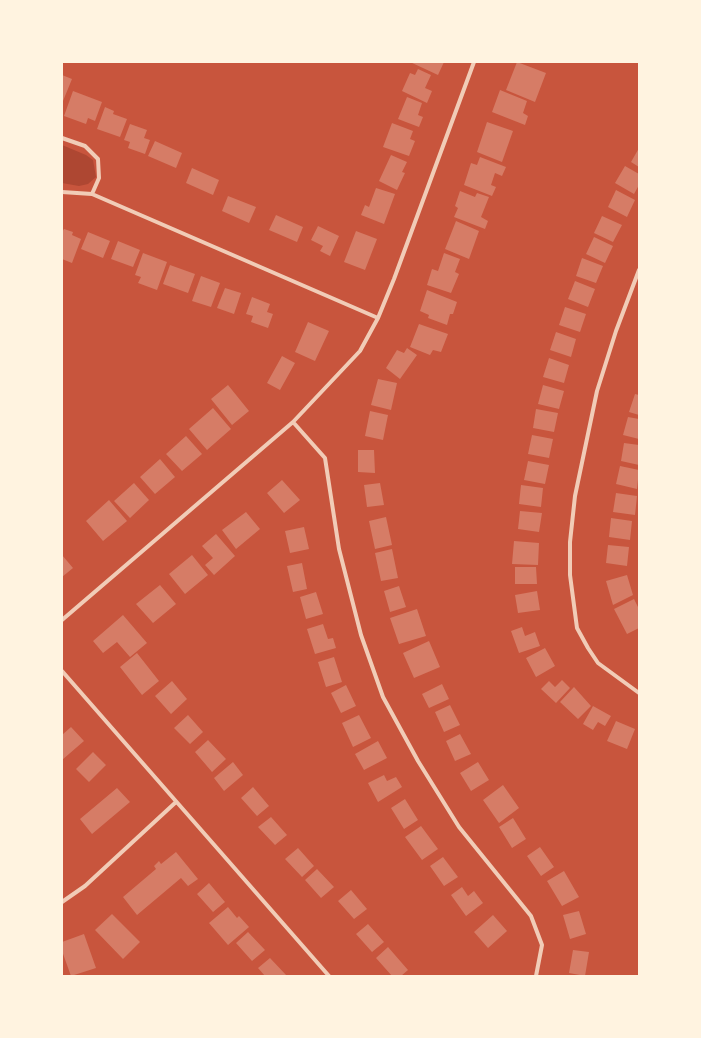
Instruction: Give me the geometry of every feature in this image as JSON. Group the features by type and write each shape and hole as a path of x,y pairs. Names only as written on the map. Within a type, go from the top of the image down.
{"street":[{"path":"62,620 293,422 360,351 378,318 474,62"},
{"path":"62,138 85,146 98,159 99,178 92,194"},
{"path":"62,192 92,194 378,318"},
{"path":"639,270 616,331 597,391 575,496 570,542 570,575 577,628 588,648 598,663 639,693"},
{"path":"293,422 324,458 339,549 361,635 383,698 418,761 459,828 532,916 542,945 536,976"},
{"path":"62,670 176,802 330,976"},
{"path":"62,902 85,886 176,802"}],"shaded area":[{"path":"62,145 86,155 93,160 96,177 88,184 79,186 62,183"}],"building":[{"path":"410,62 444,62 438,75"},
{"path":"517,62 546,73 535,102 506,90"},
{"path":"418,69 431,75 425,88 432,91 427,103 402,91 410,73 415,75"},
{"path":"62,75 72,79 63,101 62,101"},
{"path":"500,90 527,101 523,113 528,116 525,125 492,112"},
{"path":"73,91 102,102 95,121 88,118 86,124 64,116"},
{"path":"407,97 422,103 418,115 423,117 419,127 398,119"},
{"path":"105,107 114,111 113,114 127,119 120,137 97,129"},
{"path":"487,122 513,131 502,162 477,152"},
{"path":"392,123 413,131 410,139 415,141 409,156 383,147"},
{"path":"130,124 147,130 144,138 150,140 145,154 128,148 130,142 124,140"},
{"path":"155,141 182,153 176,168 148,156"},
{"path":"639,148 639,167 631,162"},
{"path":"391,155 407,162 402,172 405,173 397,190 379,181"},
{"path":"480,157 506,167 502,176 495,173 491,185 496,187 492,196 464,185 471,163 477,165"},
{"path":"625,166 639,174 639,185 634,194 615,183"},
{"path":"192,168 219,180 213,195 186,183"},
{"path":"376,188 395,194 384,224 361,215 365,205 369,207"},
{"path":"616,190 635,200 627,217 608,207"},
{"path":"460,191 475,197 477,193 489,197 481,217 488,221 485,229 454,217 458,208 455,206"},
{"path":"228,196 256,207 249,223 222,211"},
{"path":"276,215 303,227 297,242 269,230"},
{"path":"602,216 622,225 613,242 594,233"},
{"path":"456,221 479,231 469,259 445,249"},
{"path":"318,226 339,236 330,256 320,251 323,246 311,240"},
{"path":"64,229 73,232 72,235 81,239 72,263 62,259 62,232"},
{"path":"356,231 377,239 365,270 344,262"},
{"path":"88,232 110,241 103,258 81,249"},
{"path":"594,237 613,246 605,263 586,254"},
{"path":"118,241 140,250 133,267 111,259"},
{"path":"143,253 167,262 157,290 138,283 141,277 135,275"},
{"path":"444,253 460,259 455,272 459,274 451,293 427,285 432,269 438,271"},
{"path":"582,258 603,266 596,283 576,276"},
{"path":"170,265 195,274 188,293 163,284"},
{"path":"201,276 220,283 211,307 192,301"},
{"path":"575,281 595,289 588,307 568,299"},
{"path":"225,288 241,293 234,314 217,308"},
{"path":"427,290 457,302 453,314 450,314 447,325 428,318 429,315 420,311"},
{"path":"252,297 270,304 267,312 273,314 268,328 251,322 253,316 246,314"},
{"path":"565,307 586,314 580,332 559,325"},
{"path":"308,322 329,331 315,361 295,352"},
{"path":"419,324 448,334 441,352 433,350 430,355 410,347"},
{"path":"556,332 576,339 571,357 550,350"},
{"path":"407,348 417,355 400,379 386,368 397,350 404,353"},
{"path":"282,356 295,363 280,390 267,383"},
{"path":"549,358 569,365 564,383 543,377"},
{"path":"378,379 397,383 391,410 371,405"},
{"path":"228,385 249,411 232,425 211,399"},
{"path":"543,385 564,391 559,409 538,404"},
{"path":"635,394 639,395 639,415 629,412"},
{"path":"213,408 231,429 207,450 189,429"},
{"path":"536,409 558,413 554,432 533,428"},
{"path":"370,411 388,415 383,440 365,436"},
{"path":"628,417 639,419 639,439 623,435"},
{"path":"532,435 553,439 549,458 528,454"},
{"path":"186,436 202,454 182,471 166,454"},
{"path":"624,443 639,445 639,465 621,461"},
{"path":"358,450 374,450 375,473 358,472"},
{"path":"160,459 175,477 155,494 140,477"},
{"path":"528,461 549,465 545,484 524,480"},
{"path":"620,466 639,470 637,489 616,484"},
{"path":"282,480 300,500 284,513 267,493"},
{"path":"134,483 149,500 130,518 114,501"},
{"path":"380,483 384,505 367,507 364,485"},
{"path":"521,485 543,488 541,507 519,504"},
{"path":"616,493 637,496 635,515 613,512"},
{"path":"109,500 127,521 103,541 86,521"},
{"path":"520,511 542,513 539,532 518,529"},
{"path":"246,512 260,529 236,549 222,530"},
{"path":"386,517 392,545 375,549 369,521"},
{"path":"611,518 632,521 630,540 609,537"},
{"path":"304,527 309,549 290,553 285,531"},
{"path":"216,534 235,556 214,575 205,565 213,558 202,546"},
{"path":"514,541 539,543 538,565 512,564"},
{"path":"608,545 629,547 627,566 606,563"},
{"path":"392,549 398,578 381,581 375,553"},
{"path":"62,555 73,568 62,577"},
{"path":"192,555 208,575 185,594 169,574"},
{"path":"302,563 307,589 293,592 287,566"},
{"path":"515,567 536,567 537,584 515,584"},
{"path":"627,575 633,595 613,605 606,581"},
{"path":"160,585 176,604 153,623 136,604"},
{"path":"399,586 406,607 390,612 384,591"},
{"path":"537,591 540,610 518,613 515,595"},
{"path":"316,592 323,614 306,619 300,597"},
{"path":"634,599 639,609 639,628 627,634 614,609"},
{"path":"417,609 426,636 399,644 390,618"},
{"path":"123,615 147,643 130,657 117,642 103,653 93,641"},
{"path":"323,624 328,639 333,638 336,648 315,654 307,629"},
{"path":"522,627 525,636 535,632 540,646 519,653 511,631"},
{"path":"429,641 440,667 414,678 403,653"},
{"path":"545,648 555,666 536,677 526,658"},
{"path":"137,653 159,681 142,695 120,667"},
{"path":"334,657 342,682 326,687 318,662"},
{"path":"562,680 570,688 556,703 541,689 549,681 555,687"},
{"path":"172,681 187,699 171,714 155,696"},
{"path":"442,684 449,699 429,708 422,694"},
{"path":"346,685 356,706 341,713 331,693"},
{"path":"574,687 591,706 578,719 560,702"},
{"path":"450,705 460,725 444,732 435,712"},
{"path":"593,706 611,716 605,726 598,722 593,730 583,724"},
{"path":"188,715 203,732 190,744 174,728"},
{"path":"359,715 371,738 353,747 342,723"},
{"path":"616,721 635,729 627,749 607,741"},
{"path":"71,727 84,741 62,760 62,735"},
{"path":"460,734 471,754 455,761 446,741"},
{"path":"208,740 226,759 212,772 195,752"},
{"path":"378,741 387,758 364,770 355,754"},
{"path":"93,752 106,765 89,782 76,769"},
{"path":"233,762 243,775 224,791 214,778"},
{"path":"478,762 489,780 471,791 460,773"},
{"path":"384,775 387,781 396,777 402,787 378,802 368,783"},
{"path":"503,785 519,808 499,823 483,800"},
{"path":"253,787 269,806 257,816 241,798"},
{"path":"117,788 130,802 92,834 80,819"},
{"path":"405,799 418,820 404,829 391,808"},
{"path":"271,817 287,835 275,845 258,827"},
{"path":"513,818 526,839 512,848 499,827"},
{"path":"421,826 438,849 422,860 405,837"},
{"path":"540,847 554,867 541,876 527,856"},
{"path":"298,848 314,866 302,877 285,859"},
{"path":"176,852 198,879 188,886 181,878 137,915 123,897 156,869 154,866 159,861 161,864"},
{"path":"443,857 458,877 444,886 430,866"},
{"path":"317,869 334,887 321,898 305,880"},
{"path":"564,871 579,897 562,906 547,881"},
{"path":"209,883 225,902 213,912 197,894"},
{"path":"462,887 468,896 474,891 483,903 466,916 451,895"},
{"path":"351,890 367,909 354,919 338,901"},
{"path":"228,907 237,918 239,916 249,927 228,945 209,923"},
{"path":"579,911 586,934 570,939 563,915"},
{"path":"112,914 140,942 123,959 95,930"},
{"path":"493,915 507,931 488,948 474,932"},
{"path":"368,924 384,942 372,952 356,934"},
{"path":"248,932 265,950 252,961 236,943"},
{"path":"84,934 96,968 71,976 62,951 62,942"},
{"path":"388,947 408,970 401,976 392,976 376,958"},
{"path":"573,950 589,952 585,976 569,973"},
{"path":"270,958 287,976 265,976 258,968"}]}
